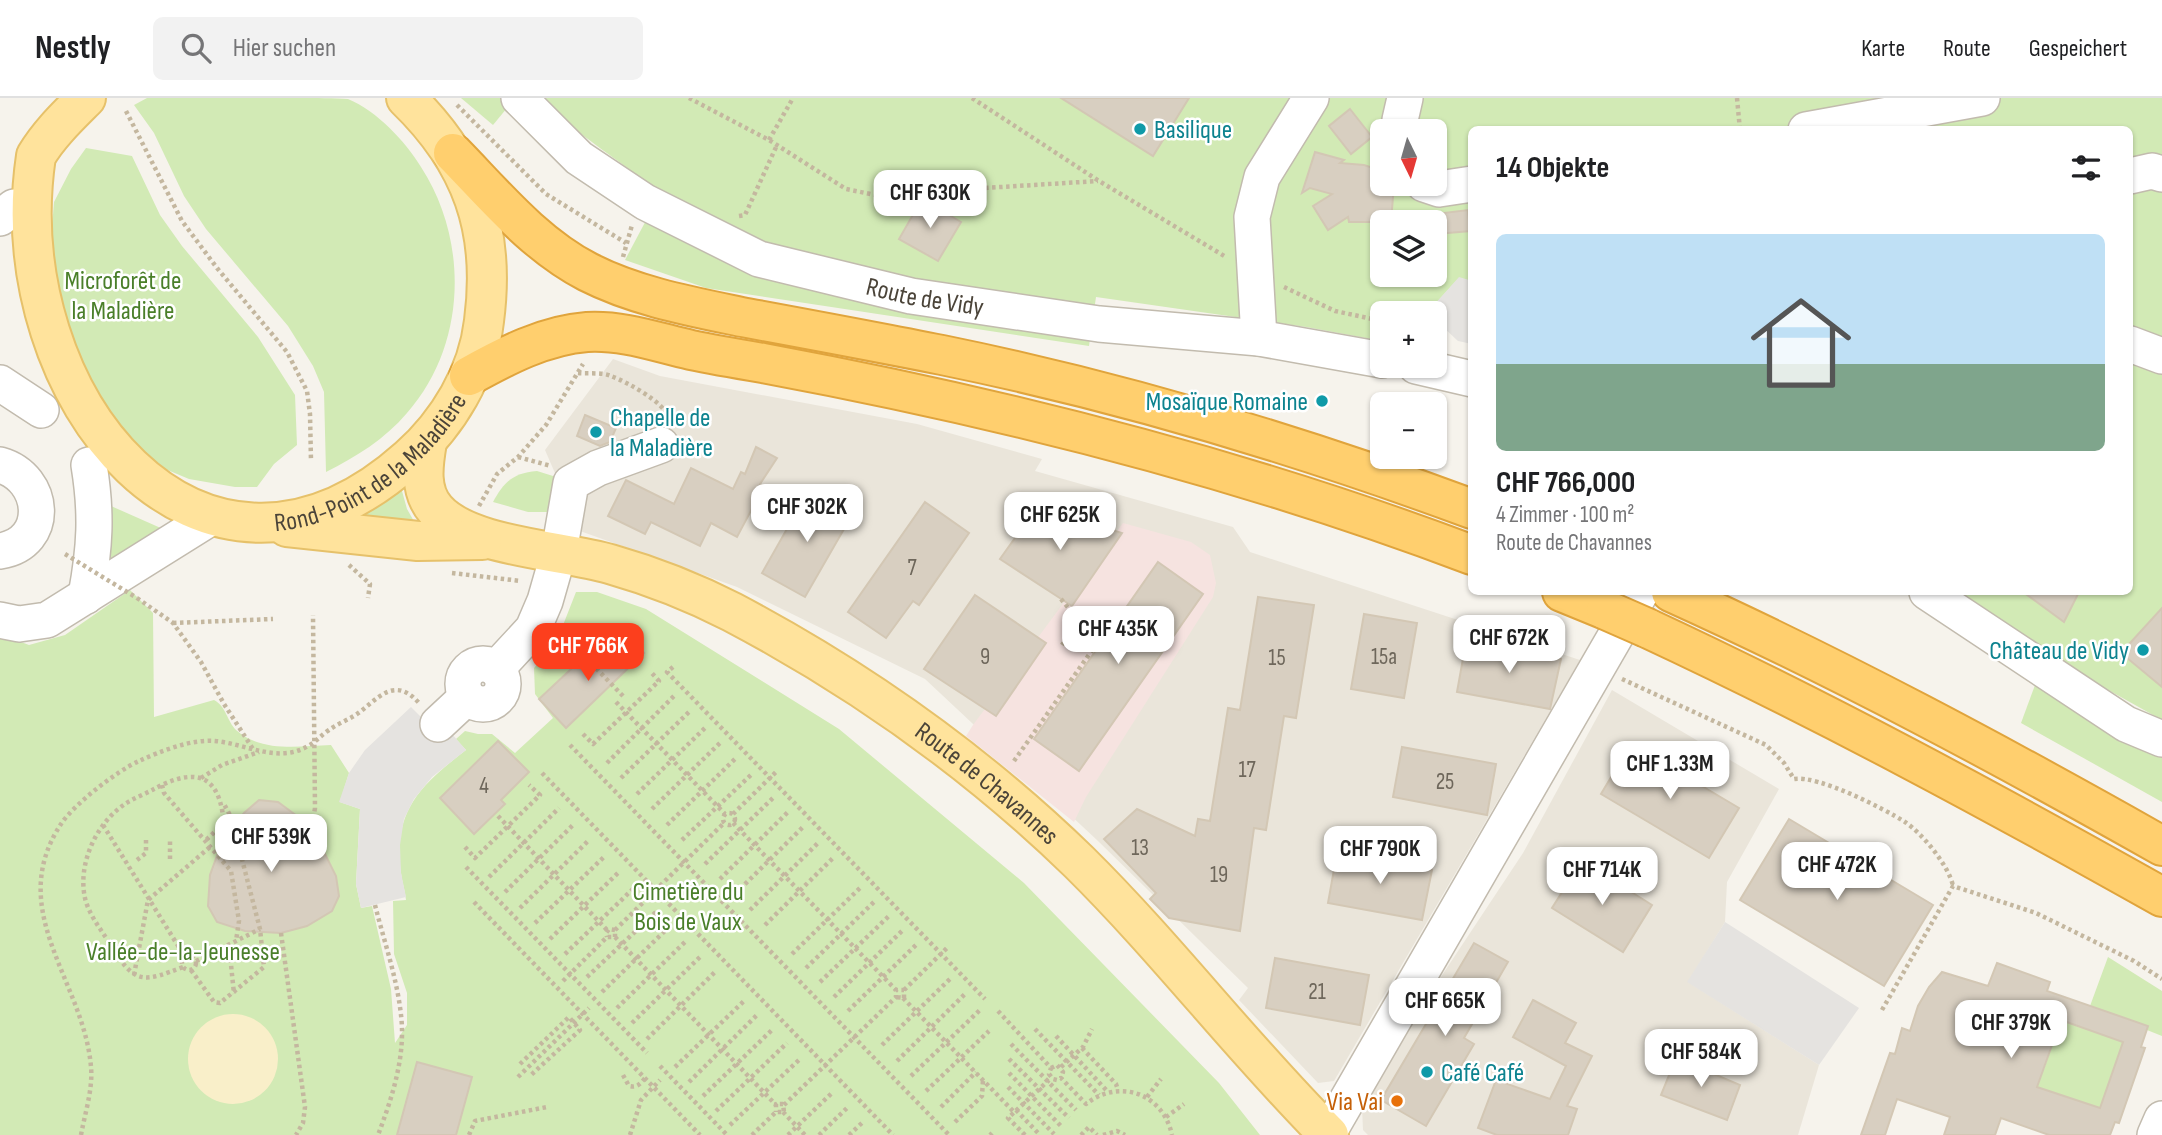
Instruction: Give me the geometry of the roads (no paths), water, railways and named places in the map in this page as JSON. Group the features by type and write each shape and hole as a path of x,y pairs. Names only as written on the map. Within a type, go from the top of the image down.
{"highway":[{"path":"453,153 543,243 586,271 632,290 728,314 943,355 1088,388 1311,452 1468,508"},
{"path":"469,376 527,347 566,335 603,332 638,335 692,350 960,403 1142,447 1311,498 1468,554"},
{"path":"1569,595 1606,610 1644,610 1797,699 1921,763 2162,897"},
{"path":"1678,595 1782,642 1860,682 2162,846"}],"main road":[{"path":"4,272 7,213 37,156 49,116 86,98"},
{"name":"Rond-Point de la Maladière","path":"13,348 19,368 41,410 63,440 89,465 136,496 178,512 208,520 268,523 328,508 359,494 391,474 427,442 443,422 469,376 483,332 489,285 485,239 473,194 453,153 429,120 406,98"},
{"name":"Route de Chavannes","path":"427,442 423,481 433,507 456,527 486,524 559,552 609,563 668,583 731,612 897,710 976,769 1079,863 1327,1134"},
{"name":"Route de Chavannes","path":"268,523 418,541 486,524"}],"street":[{"name":"Route de Vidy","path":"519,98 579,158 645,202 759,259 911,296 1099,324 1259,338 1370,358"},
{"path":"1259,338 1252,218 1262,177 1311,98"},
{"path":"1400,119 1405,98"},
{"path":"1828,126 1982,98"},
{"path":"2133,175 2152,170 2162,174"},
{"path":"1447,188 1468,185"},
{"path":"2133,345 2162,355"},
{"path":"1447,373 1468,378"},
{"path":"0,383 41,410"},
{"path":"429,714 467,697 485,704 501,693 502,680 496,669 534,629 545,601 559,552 571,483 598,468 660,444"},
{"path":"0,465 22,477 32,489 37,506 36,521 30,535 9,549 0,551"},
{"path":"86,596 96,534 94,493 89,465"},
{"path":"0,620 19,624 47,620 208,520"},
{"path":"1932,595 2126,724 2162,739"},
{"path":"1327,1134 1644,610"},
{"path":"2155,1135 2162,1119"}],"place":[{"name":"Basilique","path":"1140,129"},
{"name":"Mosaïque Romaine","path":"1322,401"},
{"name":"Chapelle de la Maladière","path":"596,432"},
{"name":"Château de Vidy","path":"2143,650"},
{"name":"Café Café","path":"1427,1072"},
{"name":"Via Vai","path":"1397,1101"}],"park label":[{"name":"Microforêt de la Maladière","path":"123,295"},
{"name":"Cimetière du Bois de Vaux","path":"688,906"},
{"name":"Vallée-de-la-Jeunesse","path":"183,951"}]}
